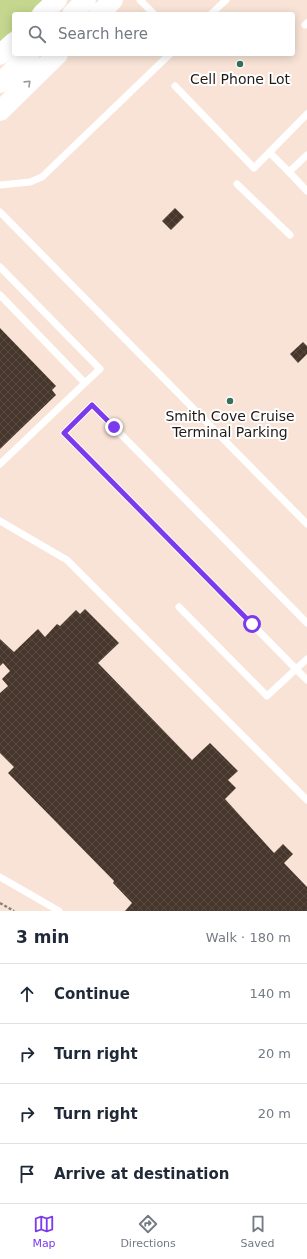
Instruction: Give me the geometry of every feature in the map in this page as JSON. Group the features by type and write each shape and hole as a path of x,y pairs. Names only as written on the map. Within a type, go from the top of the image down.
{"main road":[{"path":"44,12 57,0"},
{"path":"74,12 86,0"},
{"path":"101,12 113,0"},
{"path":"0,55 12,44"},
{"path":"0,83 28,56"},
{"path":"0,110 56,56"}],"lane":[{"path":"140,0 152,12"},
{"path":"213,12 226,0"},
{"path":"0,185 30,182 42,177 168,56"},
{"path":"175,86 254,168 270,153 281,138 307,114"},
{"path":"270,153 307,190"},
{"path":"289,172 307,155"},
{"path":"237,184 290,235"},
{"path":"0,212 307,524"},
{"path":"0,267 100,369 0,464"},
{"path":"0,295 85,383"},
{"path":"307,623 92,405 64,433 307,680"},
{"path":"0,521 67,560 307,800"},
{"path":"179,607 268,696 307,659"},
{"path":"0,877 59,911"}],"path":[{"path":"0,902 14,911"}],"green space":[{"path":"0,0 43,0 31,12 12,12 12,31 0,42"}],"building":[{"path":"175,208 184,217 171,230 162,221"},
{"path":"0,328 56,386 52,390 56,395 0,449"},
{"path":"303,342 307,346 307,354 298,363 290,354"},
{"path":"85,609 119,643 98,663 192,760 210,743 238,771 228,780 236,788 225,799 274,853 283,844 293,854 284,863 307,887 307,911 125,911 132,903 113,883 114,881 8,773 14,767 0,753 0,693 8,686 2,679 10,671 3,663 0,666 0,639 14,652 38,629 45,637 57,624 60,626 76,610 80,614"}],"place":[{"name":"Cell Phone Lot","path":"240,64"},
{"name":"Smith Cove Cruise Terminal Parking","path":"230,401"}],"route":[{"path":"114,427 92,405 64,433 252,624"}]}
